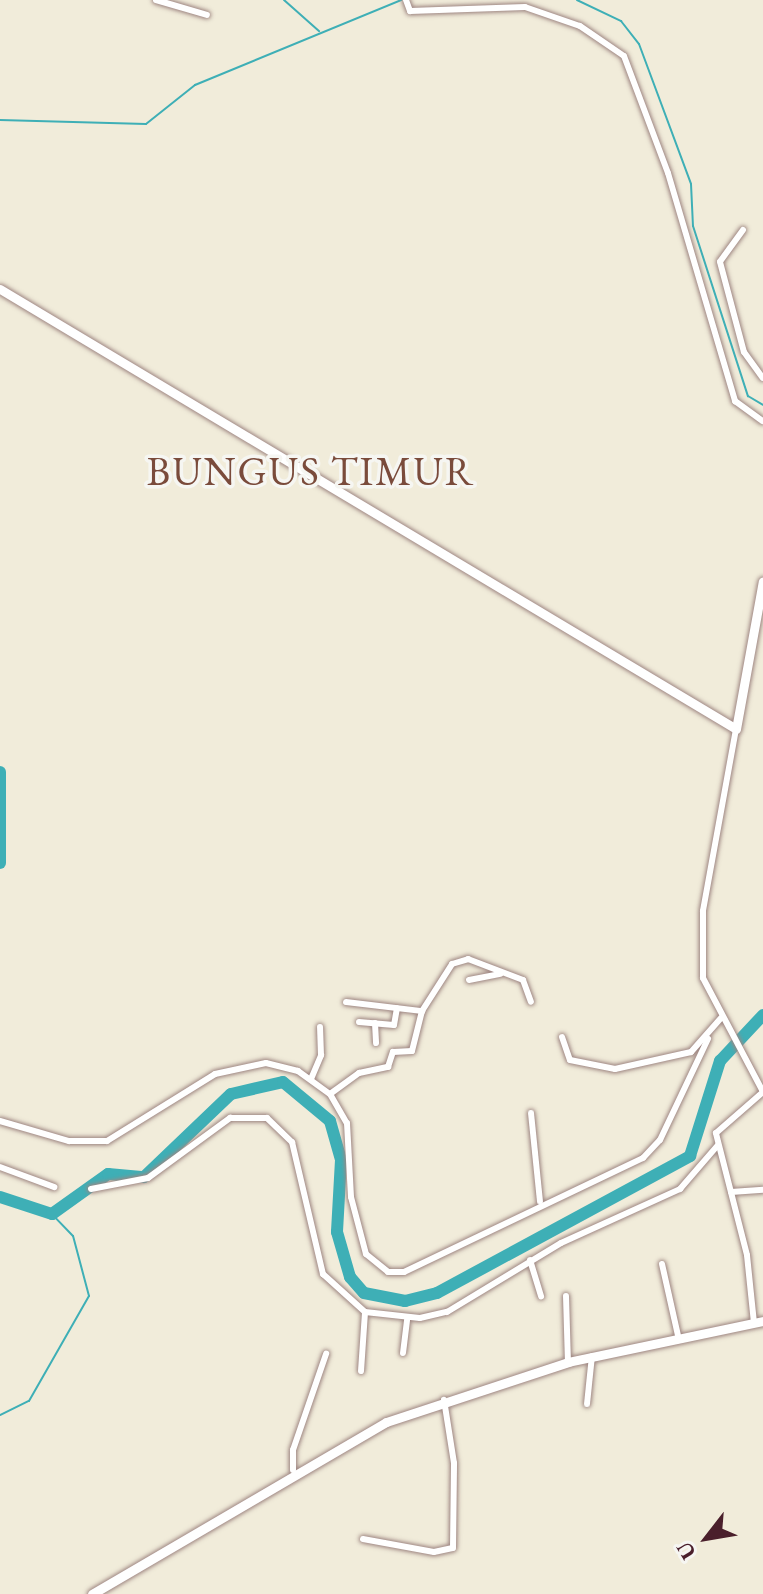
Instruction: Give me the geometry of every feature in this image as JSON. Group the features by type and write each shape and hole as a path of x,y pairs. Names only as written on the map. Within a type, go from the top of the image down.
{"street":[{"path":"156,0 207,15"},
{"path":"406,0 410,11 525,7 571,21 624,56 668,173 735,401 763,421"},
{"path":"743,230 720,262 744,352 763,378"},
{"path":"0,289 736,729"},
{"path":"92,1594 293,1470 444,1400 592,1356 759,1322 718,1145 721,1121 763,1092 721,1018 703,978 703,911 763,581"},
{"path":"330,1094 359,1073 388,1067 393,1052 412,1051 422,1011 456,961 523,980 531,1002"},
{"path":"469,980 500,974"},
{"path":"346,1002 422,1011"},
{"path":"359,1022 395,1024 397,1008"},
{"path":"0,1121 69,1141 107,1141 215,1074 266,1063 312,1078 330,1094 347,1123 351,1197 366,1254 388,1272 404,1272 431,1265 540,1202 654,1149 721,1018"},
{"path":"375,1023 376,1043"},
{"path":"312,1078 318,1067 320,1027"},
{"path":"562,1037 570,1060 595,1069 662,1062 708,1039"},
{"path":"531,1113 540,1202"},
{"path":"91,1189 135,1184 230,1118 258,1115 278,1124 292,1142 323,1274 365,1314 407,1319 447,1312 530,1260 680,1189 718,1145"},
{"path":"0,1167 54,1187"},
{"path":"731,1192 763,1190"},
{"path":"530,1260 541,1296"},
{"path":"662,1264 679,1340"},
{"path":"566,1296 568,1362"},
{"path":"361,1371 365,1314"},
{"path":"403,1353 407,1319"},
{"path":"293,1470 293,1450 326,1354"},
{"path":"587,1404 592,1356"},
{"path":"363,1539 436,1552 453,1548 454,1463 444,1400"}],"waterway":[{"path":"284,0 319,31"},
{"path":"0,120 146,124 195,85 401,0"},
{"path":"577,0 621,21 639,44 691,184 693,226 748,396 763,405"},
{"path":"0,772 0,863"},
{"path":"0,1197 52,1214 108,1174 144,1177 231,1094 283,1082 330,1121 341,1160 337,1232 350,1277 364,1293 405,1301 437,1293 690,1156 720,1061 763,1015"},
{"path":"0,1415 29,1401 89,1296 73,1236 52,1214"}],"district":[{"name":"BUNGUS TIMUR","path":"311,471"}]}
